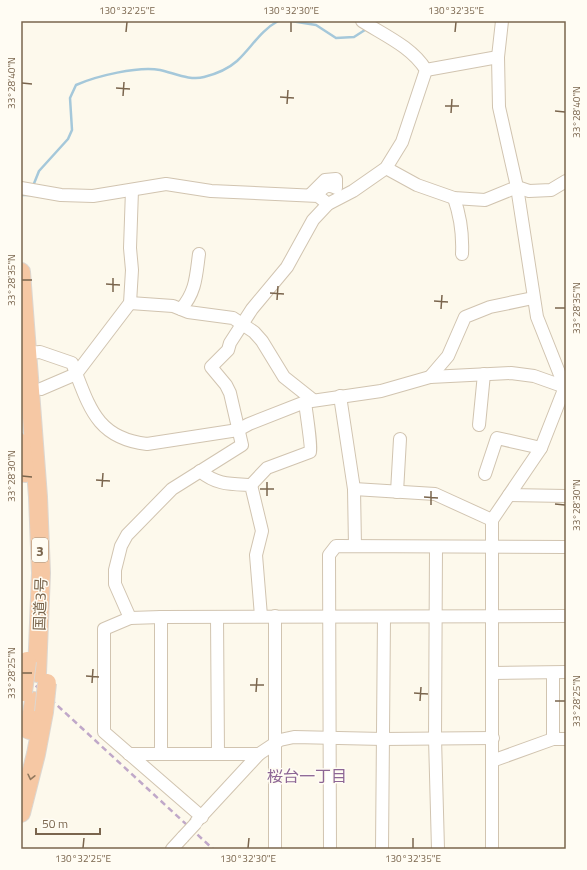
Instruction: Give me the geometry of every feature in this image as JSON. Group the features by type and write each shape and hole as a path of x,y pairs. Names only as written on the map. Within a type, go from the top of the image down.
{"highway":[{"path":"21,272 33,428 42,449 53,579 51,639 37,672 30,703 36,754 21,813"},
{"name":"国道3号","path":"21,443 27,497 30,572 37,672 30,703 21,766"}],"street":[{"path":"362,21 403,46 420,61 426,70"},
{"path":"492,849 492,520 541,448 565,388 537,317 533,298 517,187 499,107 499,24"},
{"path":"426,70 498,57"},
{"path":"130,618 115,584 115,570 121,546 127,535 172,489 242,445 230,393 226,385 211,367 228,350 230,343 252,308 287,267 313,220 328,204 354,191 386,168 402,142 426,70"},
{"path":"386,168 417,185 454,198 486,200 517,187 529,190 551,190 566,181"},
{"path":"21,188 61,195 93,196 166,184 211,191 313,195 328,204"},
{"path":"41,389 76,374 130,303 132,270 130,248 132,190"},
{"path":"454,198 461,217 463,232 462,254"},
{"path":"181,309 190,299 194,288 199,254"},
{"path":"430,377 448,356 465,317 490,307 533,298"},
{"path":"130,303 173,306 203,315 232,318 254,332 262,341 284,377 309,401"},
{"path":"28,353 40,352 72,363 90,410 100,422 110,431 134,443 147,444 238,430 249,424 309,401 381,391 430,377 511,373 534,376 565,388"},
{"path":"479,425 484,374"},
{"path":"340,396 354,489 355,546"},
{"path":"251,485 267,468 310,452 312,448 307,425 309,401"},
{"path":"485,474 497,438 541,448"},
{"path":"397,492 400,439"},
{"path":"200,471 211,480 221,483 251,485"},
{"path":"251,485 262,531 256,555 261,616"},
{"path":"354,489 435,494 492,520"},
{"path":"509,495 566,496"},
{"path":"330,849 328,617 329,555 336,546 566,547"},
{"path":"436,547 435,738 438,849"},
{"path":"275,616 275,849"},
{"path":"199,820 104,732 104,629 130,618 161,617 566,616"},
{"path":"161,617 162,753"},
{"path":"217,617 218,754"},
{"path":"382,849 384,617"},
{"path":"493,673 566,672"},
{"path":"553,673 553,739"},
{"path":"172,849 259,754 280,740 294,737 383,739 492,738"},
{"path":"492,761 553,739 566,739"},
{"path":"129,754 259,754"}],"waterway":[{"path":"33,186 39,171 68,139 72,130 70,98 76,85 94,78 140,69 160,70 193,78 208,76 222,71 233,64 266,30 278,21"},
{"path":"291,21 316,25 336,38 354,37 368,28"},
{"path":"21,195 30,195"}],"railway":[{"path":"21,672 213,849"}],"district":[{"name":"桜台一丁目","path":"307,776"}]}
